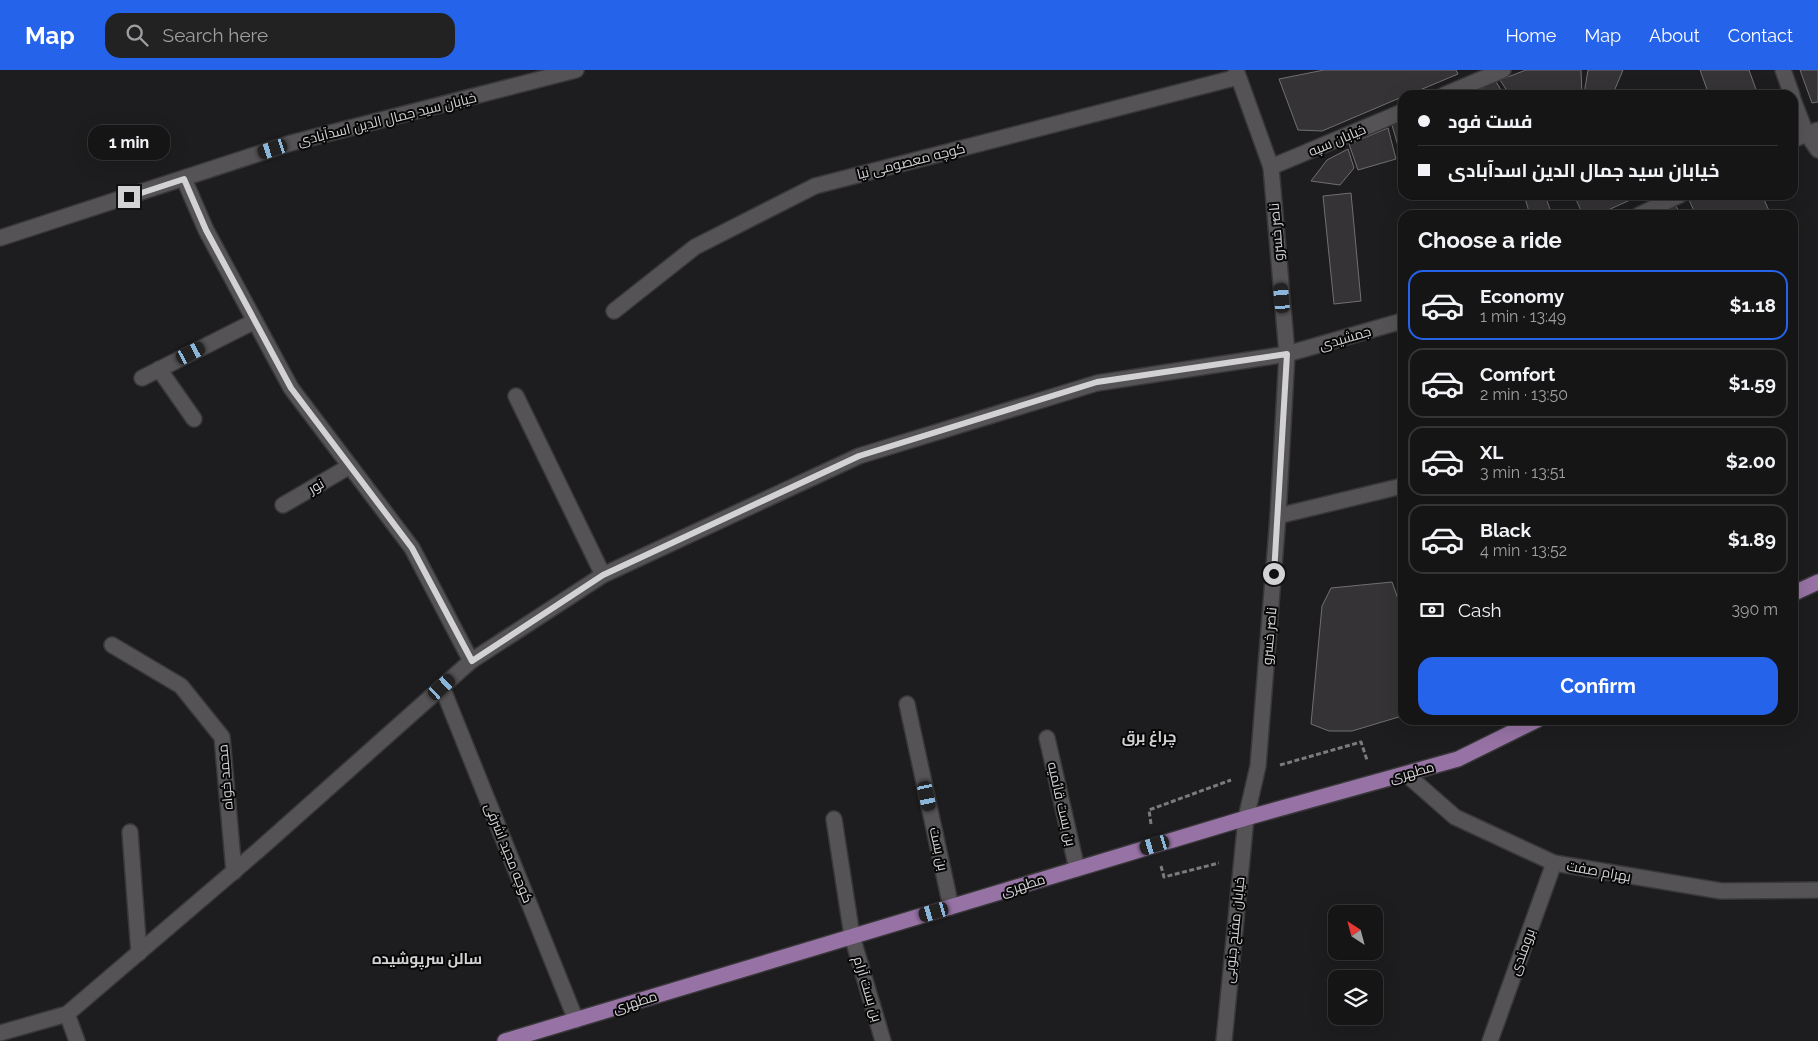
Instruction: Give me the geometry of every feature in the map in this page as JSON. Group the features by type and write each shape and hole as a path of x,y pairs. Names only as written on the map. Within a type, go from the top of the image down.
{"main road":[{"path":"1798,591 1818,582"},
{"name":"مطهری","path":"505,1041 1246,818 1458,759 1528,725"}],"street":[{"name":"خیابان سید جمال الدین اسدآبادی","path":"0,238 291,143 560,72 576,70"},
{"path":"1456,90 1503,70"},
{"path":"1782,70 1790,90"},
{"name":"ناصر خسرو","path":"1237,74 1271,167 1287,354 1278,516 1258,766 1246,818"},
{"name":"کوچه معصومی نیا","path":"614,311 695,247 815,186 1237,74"},
{"path":"1798,112 1806,134 1818,150"},
{"name":"خیابان سپه","path":"1271,167 1398,114"},
{"path":"184,179 206,230 291,388 412,548 472,661"},
{"path":"1650,210 1670,200"},
{"path":"142,378 255,321"},
{"name":"جمشیدی","path":"68,1014 234,872 472,661 603,575 859,456 1097,382 1287,354 1398,322"},
{"path":"160,369 194,419"},
{"path":"516,396 603,575"},
{"name":"نور","path":"283,505 350,466"},
{"path":"1278,516 1398,487"},
{"name":"محمد خواه","path":"112,645 181,686 222,737 234,872"},
{"name":"کوچه مجید اشرفی","path":"442,687 576,1020"},
{"name":"بن بست","path":"907,704 951,907"},
{"name":"بن بست قائمیه","path":"1047,738 1076,869"},
{"name":"بهرام صفت","path":"1406,774 1455,817 1554,863 1721,891 1818,890"},
{"name":"خیابان مفتح جنوبی","path":"1224,1041 1246,818"},
{"name":"بن بست آرام","path":"834,819 852,936 883,1041"},
{"path":"130,832 139,953"},
{"name":"برومندی","path":"1490,1041 1554,863"},
{"path":"0,1033 68,1014 77,1041"}],"building":[{"path":"1324,70 1456,70 1458,74 1420,90 1398,90 1398,99 1322,131 1298,130 1279,79"},
{"path":"1526,70 1581,70 1582,90 1507,90 1500,80"},
{"path":"1588,70 1623,70 1615,90 1586,90"},
{"path":"1700,70 1749,70 1756,90 1707,90"},
{"path":"1800,70 1818,70 1818,102 1812,103"},
{"path":"1495,80 1501,90 1482,90"},
{"path":"1398,123 1398,146 1392,125"},
{"path":"1388,128 1396,159 1358,170 1349,144"},
{"path":"1348,149 1354,168 1340,185 1311,181 1327,160"},
{"path":"1351,193 1361,301 1334,304 1323,196"},
{"path":"1526,200 1547,200 1550,210 1528,210"},
{"path":"1576,200 1630,200 1608,210 1581,210"},
{"path":"1689,200 1764,200 1769,210 1694,210"},
{"path":"1675,205 1678,210 1668,210"},
{"path":"1392,582 1398,599 1398,717 1352,731 1329,731 1311,724 1322,606 1331,588"}],"district":[{"name":"چراغ برق","path":"1149,737"},
{"name":"سالن سرپوشیده","path":"427,959"}],"route":[{"path":"129,197 184,179 206,230 291,388 412,548 472,661 603,575 859,456 1097,382 1287,354 1274,574"}]}
